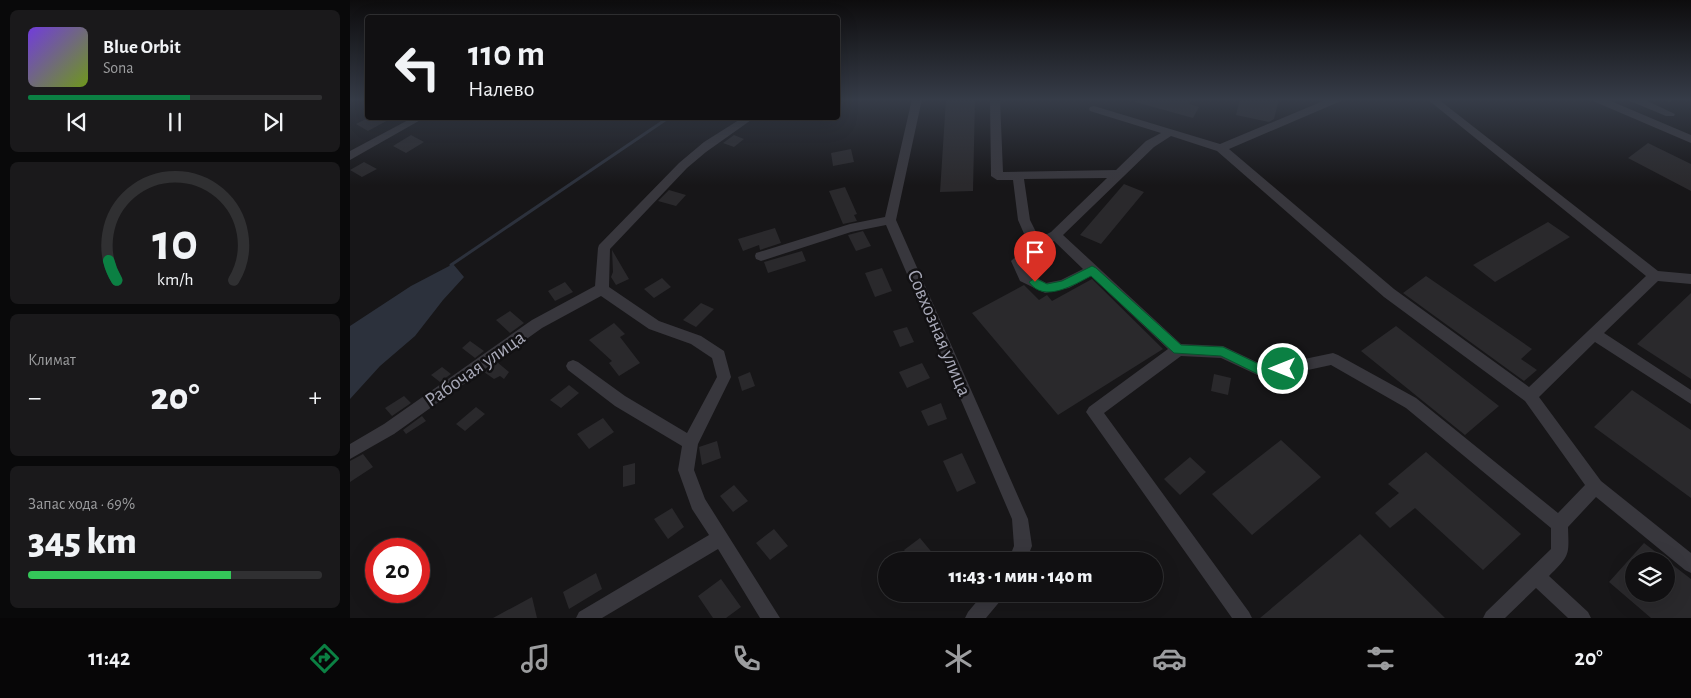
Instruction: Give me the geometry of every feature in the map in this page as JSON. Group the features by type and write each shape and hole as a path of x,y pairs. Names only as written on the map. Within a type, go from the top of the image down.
{"street":[{"path":"350,156 401,128"},
{"path":"735,128 696,154 655,193 634,219 604,248 602,289 654,325 696,340 719,355 724,377 690,443 686,470 698,503 719,539 771,618"},
{"path":"761,256 850,228 890,220 910,128"},
{"path":"996,128 997,176 1119,174"},
{"path":"1157,128 1221,148 1389,293 1530,396 1595,486 1691,564"},
{"path":"1221,148 1269,128"},
{"path":"1468,128 1655,276 1691,279"},
{"path":"1665,128 1691,139"},
{"path":"1092,270 1064,284 1045,288 1024,277 1018,261 1036,246 1055,235 1150,144 1171,132"},
{"path":"1018,176 1024,220 1036,246"},
{"name":"Совхозная улица","path":"890,220 1020,519 1023,546 1021,552"},
{"path":"1055,235 1178,350"},
{"path":"1530,396 1655,276"},
{"name":"Рабочая улица","path":"350,452 389,429 538,324 602,289"},
{"path":"1594,334 1691,398"},
{"path":"1242,618 1094,412 1178,350 1223,352 1266,373 1333,359 1411,403 1559,524"},
{"path":"573,366 620,401 690,443"},
{"path":"1492,618 1560,553 1559,524 1595,486"},
{"path":"585,618 719,539"},
{"path":"1536,576 1582,618"},
{"path":"974,618 988,602"}],"shaded area":[{"path":"453,264 464,277 415,336 380,366 350,399 350,326 411,286"}],"building":[{"path":"363,128 374,128 368,131"},
{"path":"944,128 974,128 973,191 940,192"},
{"path":"411,135 424,142 406,153 393,146"},
{"path":"734,135 744,139 734,147 723,143"},
{"path":"1648,143 1691,164 1691,191 1628,158"},
{"path":"851,149 854,162 833,166 831,153"},
{"path":"364,162 377,169 362,177 350,170"},
{"path":"1124,184 1144,192 1101,244 1080,235"},
{"path":"845,187 857,214 854,215 857,221 843,224 829,191"},
{"path":"669,190 686,195 676,206 658,201"},
{"path":"1548,222 1570,237 1495,282 1473,265"},
{"path":"775,228 781,243 760,250 759,245 743,251 738,239"},
{"path":"863,231 871,246 856,251 848,235"},
{"path":"612,250 629,279 616,285 611,277 613,272"},
{"path":"802,251 806,261 768,273 764,262"},
{"path":"882,268 892,291 875,297 865,273"},
{"path":"1426,276 1532,349 1521,359 1537,370 1524,381 1403,293"},
{"path":"662,278 671,287 654,298 644,289"},
{"path":"1092,279 1163,349 1058,415 972,313 1024,285 1039,300 1047,295 1052,301"},
{"path":"565,282 573,292 555,301 548,291"},
{"path":"1691,293 1691,379 1637,344"},
{"path":"701,303 714,309 696,327 683,320"},
{"path":"510,311 524,323 510,333 496,320"},
{"path":"614,323 625,334 620,337 640,363 619,376 609,363 612,361 589,340"},
{"path":"1396,326 1499,406 1465,435 1361,351"},
{"path":"907,327 914,342 900,347 893,331"},
{"path":"470,341 484,351 475,358 462,348"},
{"path":"497,362 509,372 504,379 500,376 494,379 484,372"},
{"path":"922,363 930,378 907,388 899,372"},
{"path":"442,367 451,374 440,382 431,375"},
{"path":"750,372 755,386 742,391 738,377"},
{"path":"1214,374 1231,378 1228,395 1211,391"},
{"path":"569,385 579,393 561,408 550,400"},
{"path":"1632,390 1691,430 1691,498 1594,427"},
{"path":"404,396 411,403 392,416 385,408"},
{"path":"941,403 947,419 928,426 921,411"},
{"path":"476,407 485,414 465,431 456,424"},
{"path":"422,416 426,421 406,434 403,430"},
{"path":"603,418 614,432 589,449 577,434"},
{"path":"1281,440 1321,477 1252,535 1212,494"},
{"path":"717,441 721,458 702,465 699,447"},
{"path":"1426,452 1521,534 1483,570 1415,508 1390,528 1375,513 1399,493 1388,484"},
{"path":"962,453 976,483 957,492 943,461"},
{"path":"363,454 373,467 350,482 350,461"},
{"path":"1190,457 1206,472 1180,495 1164,479"},
{"path":"635,463 635,484 623,487 623,466"},
{"path":"734,485 748,501 733,512 720,496"},
{"path":"672,508 684,527 668,539 654,519"},
{"path":"774,529 788,546 770,560 756,543"},
{"path":"1360,534 1445,618 1260,618"},
{"path":"920,538 932,552 905,552 904,550"},
{"path":"1644,543 1656,552 1636,552"},
{"path":"1625,564 1625,596 1609,582"},
{"path":"1675,567 1691,579 1691,618 1651,618 1632,602 1675,602"},
{"path":"596,573 602,589 569,609 563,592"},
{"path":"721,579 741,607 726,618 713,618 698,596"},
{"path":"532,597 537,618 493,618"}],"waterway":[{"path":"451,265 653,128"}],"route":[{"path":"1035,282 1045,288 1064,284 1092,270 1178,350 1223,352 1266,373 1283,369"}]}
